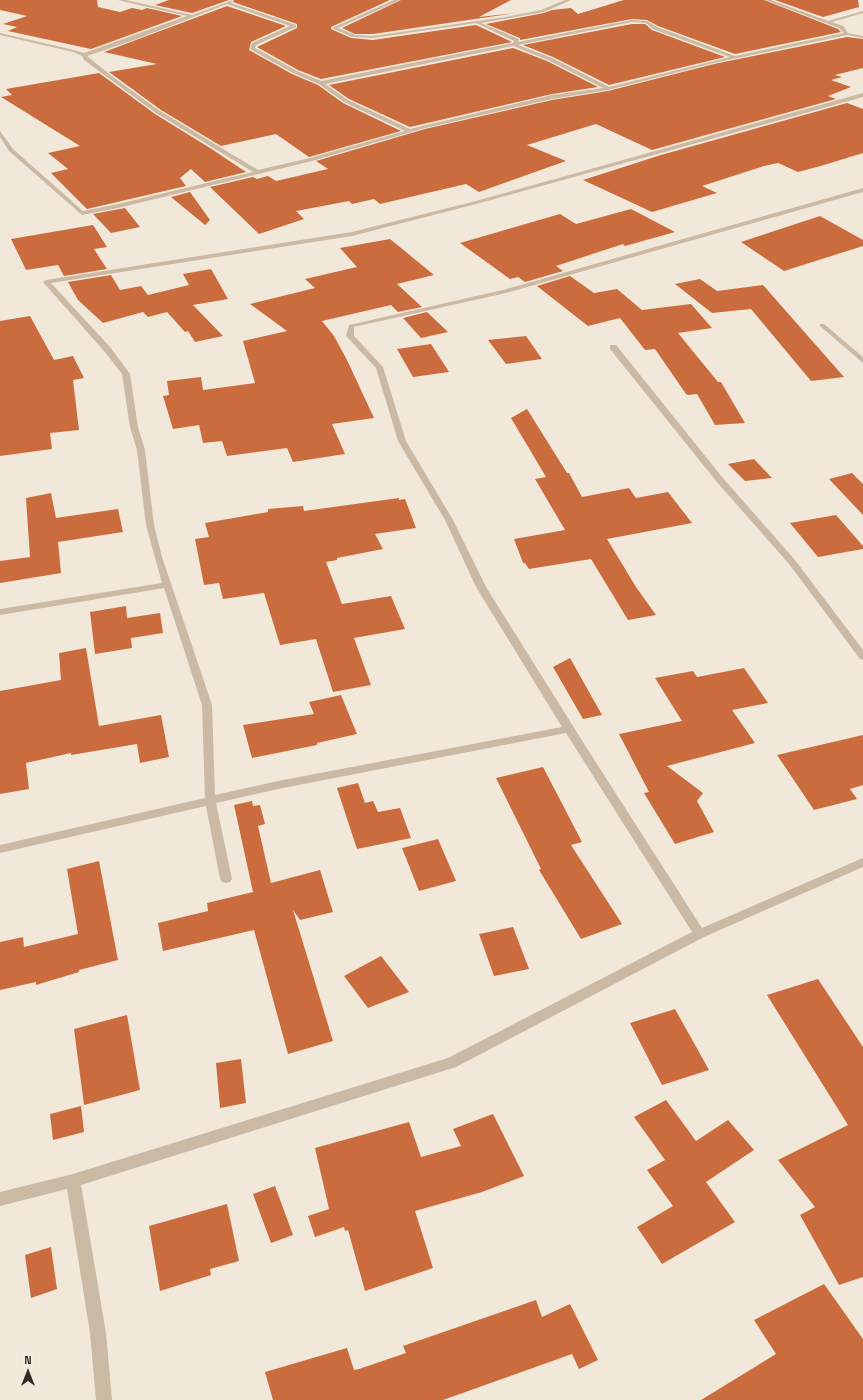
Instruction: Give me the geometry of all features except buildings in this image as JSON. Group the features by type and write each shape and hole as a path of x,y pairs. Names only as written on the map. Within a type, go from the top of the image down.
{"street":[{"path":"120,0 191,16"},
{"path":"84,55 135,38 235,0"},
{"path":"398,0 334,28 354,36 373,37 478,23 542,11 569,0"},
{"path":"768,0 841,27 847,34"},
{"path":"228,2 294,26 254,44 252,48 295,72 321,83 346,101 409,131"},
{"path":"829,22 863,12"},
{"path":"321,83 623,22 647,22 655,28 734,58"},
{"path":"478,23 517,40 514,45"},
{"path":"0,34 74,51 84,55 86,59 158,112 256,171"},
{"path":"0,133 11,150 82,213 118,206 256,171 312,159 409,131 552,97 608,89 734,58 847,34 863,37"},
{"path":"514,45 550,59 608,89"},
{"path":"226,879 210,801 207,705 158,557 150,525 140,450 134,427 126,374 108,349 46,282 352,234 478,202 863,95"},
{"path":"700,934 569,729 481,587 449,520 402,441 379,367 350,336 351,326 504,292 863,190"},
{"path":"822,324 863,361"},
{"path":"613,347 719,479 792,562 863,657"},
{"path":"0,612 168,585"},
{"path":"0,849 278,785 569,729"},
{"path":"0,1198 73,1181 451,1063 700,934 863,862"},
{"path":"73,1181 98,1334 104,1400"}]}
